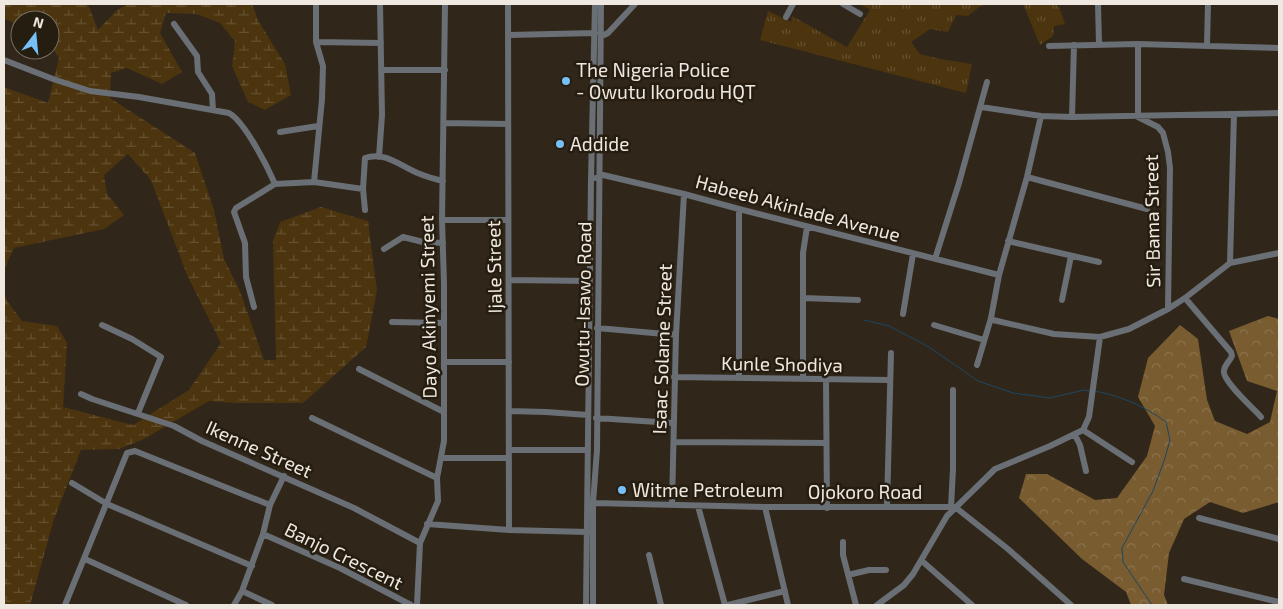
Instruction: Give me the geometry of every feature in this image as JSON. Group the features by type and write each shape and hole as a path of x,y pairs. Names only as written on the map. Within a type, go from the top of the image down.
{"street":[{"path":"314,182 322,99 323,66 316,42 316,4"},
{"path":"379,156 382,115 380,4"},
{"name":"Dayo Akinyemi Street","path":"417,605 420,543 438,501 438,478 444,441 442,181 445,4"},
{"name":"Ijale Street","path":"508,4 510,530"},
{"name":"Owutu-Isawo Road","path":"593,605 599,176 598,34 595,4"},
{"name":"Owutu-Isawo Road","path":"586,605 591,180 601,4"},
{"path":"509,35 602,35 608,33 635,4"},
{"path":"786,16 793,4"},
{"path":"843,4 860,14"},
{"path":"1098,4 1099,44"},
{"path":"1207,45 1208,4"},
{"path":"174,24 197,56 198,72 212,94 214,110"},
{"path":"316,42 381,43"},
{"path":"1138,44 1138,116"},
{"path":"1049,46 1138,44 1279,48"},
{"path":"1072,117 1074,45"},
{"path":"4,60 53,79 90,90 229,113 239,121 261,155 275,184"},
{"path":"382,70 445,70"},
{"path":"935,259 987,82"},
{"path":"981,107 1041,116 1072,117 1279,113"},
{"path":"1230,263 1234,114"},
{"path":"977,365 991,318 998,275 1027,176 1041,116"},
{"name":"Sir Bama Street","path":"1138,116 1158,127 1163,133 1168,152 1170,168 1168,309"},
{"path":"444,123 508,124"},
{"path":"280,132 318,126"},
{"path":"366,210 363,189 365,158 379,156 392,159 420,174 442,181"},
{"name":"Habeeb Akinlade Avenue","path":"599,176 603,175 684,194 998,275"},
{"path":"591,180 599,176"},
{"path":"1027,176 1147,209"},
{"path":"254,307 246,277 245,243 234,212 236,208 275,184 314,182 363,189"},
{"name":"Isaac Solame Street","path":"672,504 674,377 684,194"},
{"path":"739,209 739,378"},
{"path":"442,220 508,220"},
{"path":"803,378 803,254 807,226"},
{"path":"384,249 403,237 423,242 443,243"},
{"path":"1008,240 1099,262"},
{"path":"991,318 1054,334 1100,337 1129,329 1168,309 1230,263 1279,253"},
{"path":"903,314 913,254"},
{"path":"1062,300 1072,256"},
{"path":"510,280 589,282"},
{"path":"803,298 858,300"},
{"path":"1185,298 1231,352 1232,356 1224,370 1224,374 1235,390 1261,417"},
{"path":"392,322 444,323"},
{"path":"934,325 984,340"},
{"path":"102,326 132,339 161,357 138,413"},
{"path":"597,328 676,335"},
{"path":"877,605 904,585 922,561 953,507 995,469 1083,430 1089,417 1094,391 1100,337"},
{"path":"887,506 891,353"},
{"path":"444,362 509,362"},
{"path":"359,369 444,412"},
{"name":"Kunle Shodiya","path":"674,377 890,380"},
{"path":"826,379 827,508"},
{"path":"952,390 953,507"},
{"name":"Ikenne Street","path":"81,394 174,426 235,456 354,508 420,543"},
{"path":"509,410 588,416"},
{"path":"312,418 438,478"},
{"path":"596,418 673,423"},
{"path":"1083,430 1132,462"},
{"path":"1075,435 1080,445 1086,471"},
{"path":"674,442 826,443"},
{"path":"509,450 588,450"},
{"path":"65,605 126,453 130,451 135,451 270,505"},
{"path":"441,458 509,458"},
{"path":"234,605 252,566 270,505 284,476"},
{"path":"72,484 107,504 252,566"},
{"name":"Ojokoro Road","path":"593,503 827,508 887,506 953,507"},
{"path":"698,506 726,605 785,592"},
{"path":"764,507 788,605"},
{"path":"953,507 1008,549 1071,605"},
{"path":"1199,518 1279,539"},
{"path":"427,524 510,530 588,532"},
{"name":"Banjo Crescent","path":"263,534 340,568 411,605"},
{"path":"843,542 843,555 856,605"},
{"path":"649,555 660,605"},
{"path":"85,559 186,605"},
{"path":"922,561 972,605"},
{"path":"848,575 869,570 886,570"},
{"path":"1184,578 1279,602"},
{"path":"242,591 272,605"}],"green space":[{"path":"4,4 88,4 98,30 117,10 128,4 252,4 259,22 285,64 291,95 265,110 248,102 232,66 235,41 220,23 197,14 166,13 160,33 182,72 162,84 127,68 111,73 110,98 195,153 214,210 224,259 240,291 264,360 276,360 273,241 280,222 321,207 368,221 377,291 366,347 303,403 209,401 144,439 119,449 81,450 54,519 30,605 4,605 4,293 7,301 22,321 57,326 67,343 63,407 133,425 189,390 221,343 187,275 151,180 128,154 104,175 107,194 124,215 104,229 14,248 4,270 4,87 48,103 60,60 60,10 10,10 10,21 4,18"},
{"path":"860,4 988,4 979,7 968,16 956,15 948,32 930,29 911,42 920,54 972,64 966,93 760,40 768,11 791,22 792,16 847,47 870,10"},
{"path":"1023,4 1055,4 1059,7 1065,24 1054,26 1053,36 1040,45"},
{"path":"1268,316 1279,319 1279,502 1243,513 1210,502 1184,519 1169,553 1164,595 1168,605 1131,605 1126,592 1082,559 1019,498 1026,474 1047,474 1095,500 1117,498 1147,456 1155,426 1138,397 1148,358 1180,325 1198,339 1207,400 1215,421 1247,434 1270,422 1277,391 1247,381 1229,331"}],"waterway":[{"path":"864,320 889,326 929,347 978,381 1013,393 1050,398 1084,390 1091,391"},
{"path":"1095,391 1132,402 1166,422 1170,440 1165,458 1153,491 1122,548 1123,562 1152,605"}],"place":[{"name":"The Nigeria Police - Owutu Ikorodu HQT","path":"566,81"},
{"name":"Addide","path":"560,144"},
{"name":"Witme Petroleum","path":"622,490"}]}
